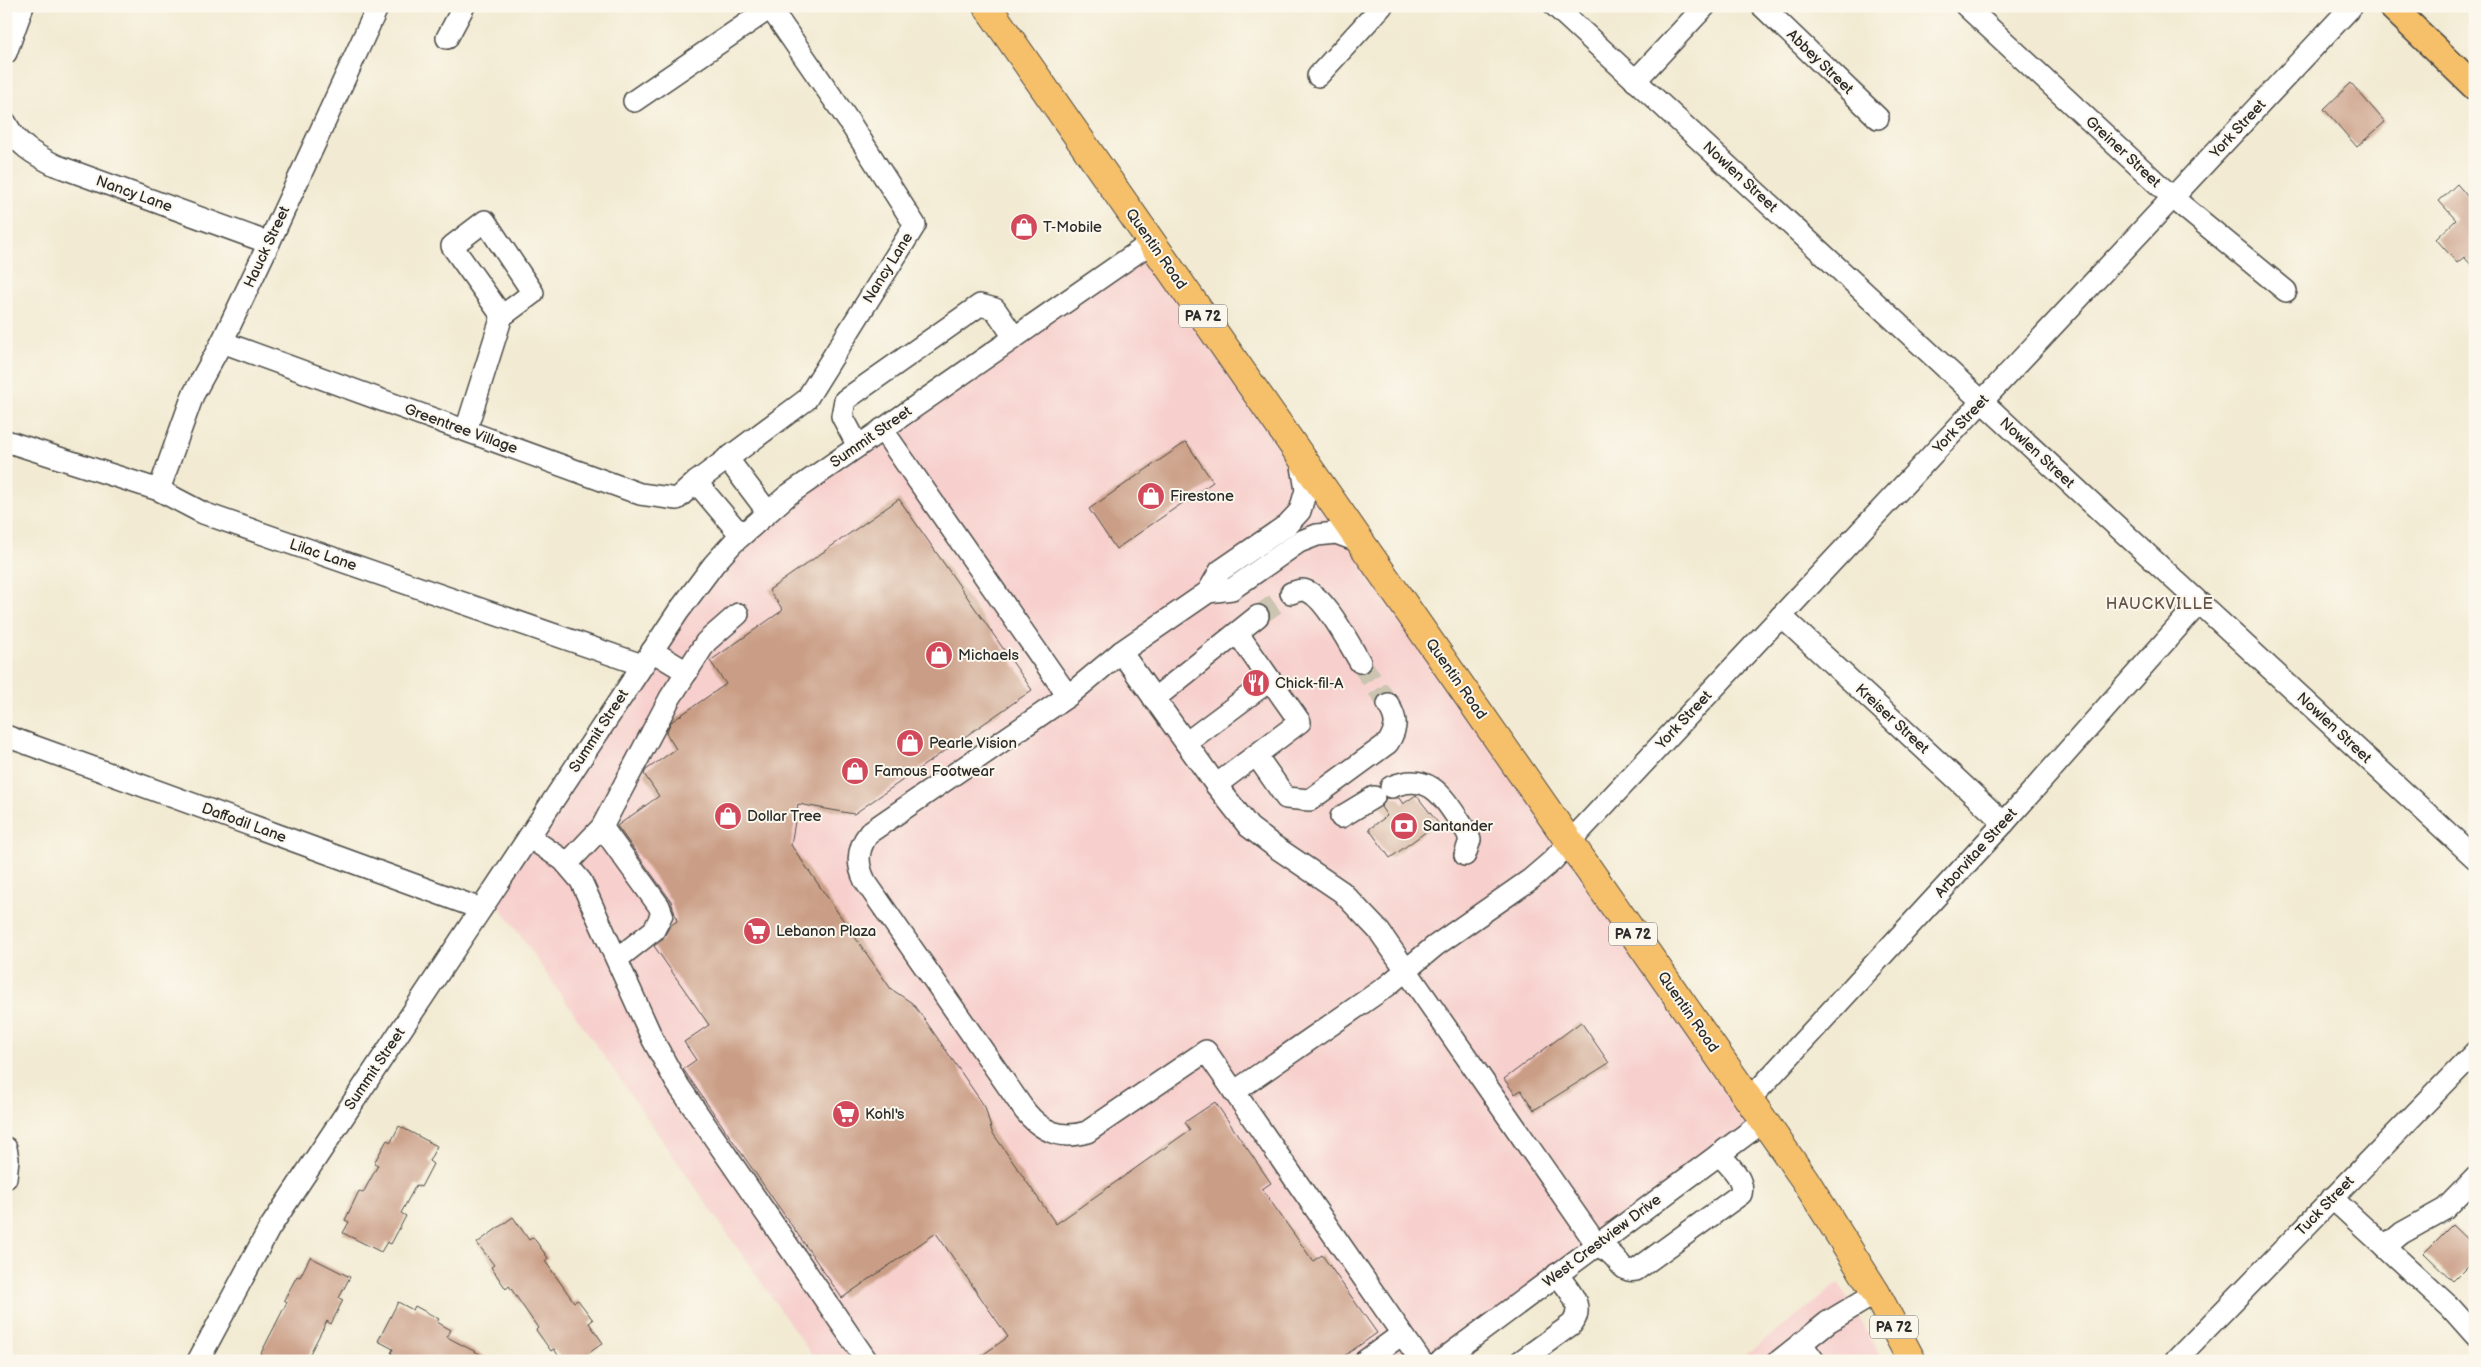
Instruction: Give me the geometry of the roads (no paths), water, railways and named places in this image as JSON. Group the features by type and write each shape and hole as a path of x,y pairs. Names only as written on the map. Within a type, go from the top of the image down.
{"highway":[{"name":"Quentin Road","path":"987,6 1805,1180 1876,1293 1912,1361"}],"main road":[{"path":"2391,6 2475,87"}],"street":[{"path":"6,53 23,6"},
{"name":"Hauck Street","path":"159,490 193,395 222,342 378,6"},
{"path":"447,38 464,6"},
{"path":"1318,76 1382,6"},
{"name":"Nowlen Street","path":"1555,6 2475,858"},
{"path":"1635,81 1705,6"},
{"name":"Abbey Street","path":"1762,6 1878,118"},
{"name":"Greiner Street","path":"1966,6 2173,198 2286,291"},
{"name":"York Street","path":"1234,1092 1387,986 1435,946 1537,875 2352,6"},
{"path":"634,101 769,7"},
{"name":"Nancy Lane","path":"727,458 806,400 915,225 850,123 769,7"},
{"name":"Nancy Lane","path":"7,126 22,145 36,156 55,165 269,243"},
{"name":"Summit Street","path":"198,1361 237,1285 269,1230 647,658 714,564 767,512 882,429 1152,242"},
{"path":"858,446 842,416 846,400 980,305 995,309 1014,337"},
{"path":"466,430 502,316"},
{"name":"Greentree Village","path":"222,342 640,494 677,499 727,458"},
{"path":"882,429 1068,696"},
{"name":"Lilac Lane","path":"6,441 159,490 203,513 686,672"},
{"path":"1300,454 1306,490 1300,511 1287,525 1220,572 1208,592 1121,652 1068,696 870,832 861,846 859,854 861,873 1020,1104 1040,1127 1059,1135 1069,1136 1087,1132 1206,1051 1421,1361"},
{"path":"727,458 767,512"},
{"path":"696,482 734,527 744,533"},
{"path":"1208,592 1232,589 1299,542 1317,535 1336,534 1360,542"},
{"path":"1291,593 1303,590 1313,594 1329,611 1360,662"},
{"name":"Arborvitae Street","path":"1757,1111 2004,823 2199,603"},
{"path":"567,864 602,827 670,698 706,642 738,614"},
{"path":"1154,699 1238,634 1258,616"},
{"name":"Kreiser Street","path":"1781,616 2004,823"},
{"path":"1216,785 1300,722 1238,634"},
{"path":"1121,652 1237,813 1261,837 1326,880 1357,905 1380,931 1597,1245 1612,1254 1624,1270 1629,1272 1636,1270 1738,1197 1743,1186 1719,1154"},
{"path":"1186,743 1270,680"},
{"path":"1256,755 1286,798 1310,800 1388,743 1395,732 1395,715 1388,704"},
{"name":"Daffodil Lane","path":"6,736 481,909"},
{"path":"1341,817 1382,792 1410,781 1432,787 1467,832 1470,840 1465,855"},
{"path":"602,827 659,906 662,914 654,930 618,959"},
{"path":"529,837 567,864 588,893 653,1040 676,1082 867,1361"},
{"name":"Tuck Street","path":"2175,1361 2475,1052"},
{"name":"West Crestview Drive","path":"1441,1361 1719,1154 1757,1111"},
{"path":"6,1148 8,1159 6,1178"},
{"path":"2385,1247 2402,1233 2446,1209 2475,1178"},
{"path":"2332,1198 2451,1308 2475,1335"},
{"path":"1521,1361 1572,1324 1577,1317 1578,1307 1574,1297 1557,1274"},
{"path":"1779,1361 1828,1322 1876,1293"},
{"path":"1365,1361 1402,1334"},
{"path":"1801,1343 1814,1361"}],"tunnel":[{"path":"1258,616 1291,593"},
{"path":"1360,662 1388,704"}],"place":[{"name":"T-Mobile","path":"1024,227"},
{"name":"Firestone","path":"1151,496"},
{"name":"Michaels","path":"939,655"},
{"name":"Chick-fil-A","path":"1256,683"},
{"name":"Pearle Vision","path":"910,743"},
{"name":"Famous Footwear","path":"855,771"},
{"name":"Dollar Tree","path":"728,816"},
{"name":"Santander","path":"1404,826"},
{"name":"Lebanon Plaza","path":"757,931"},
{"name":"Kohl's","path":"846,1114"}],"district":[{"name":"HAUCKVILLE","path":"2160,604"}]}
